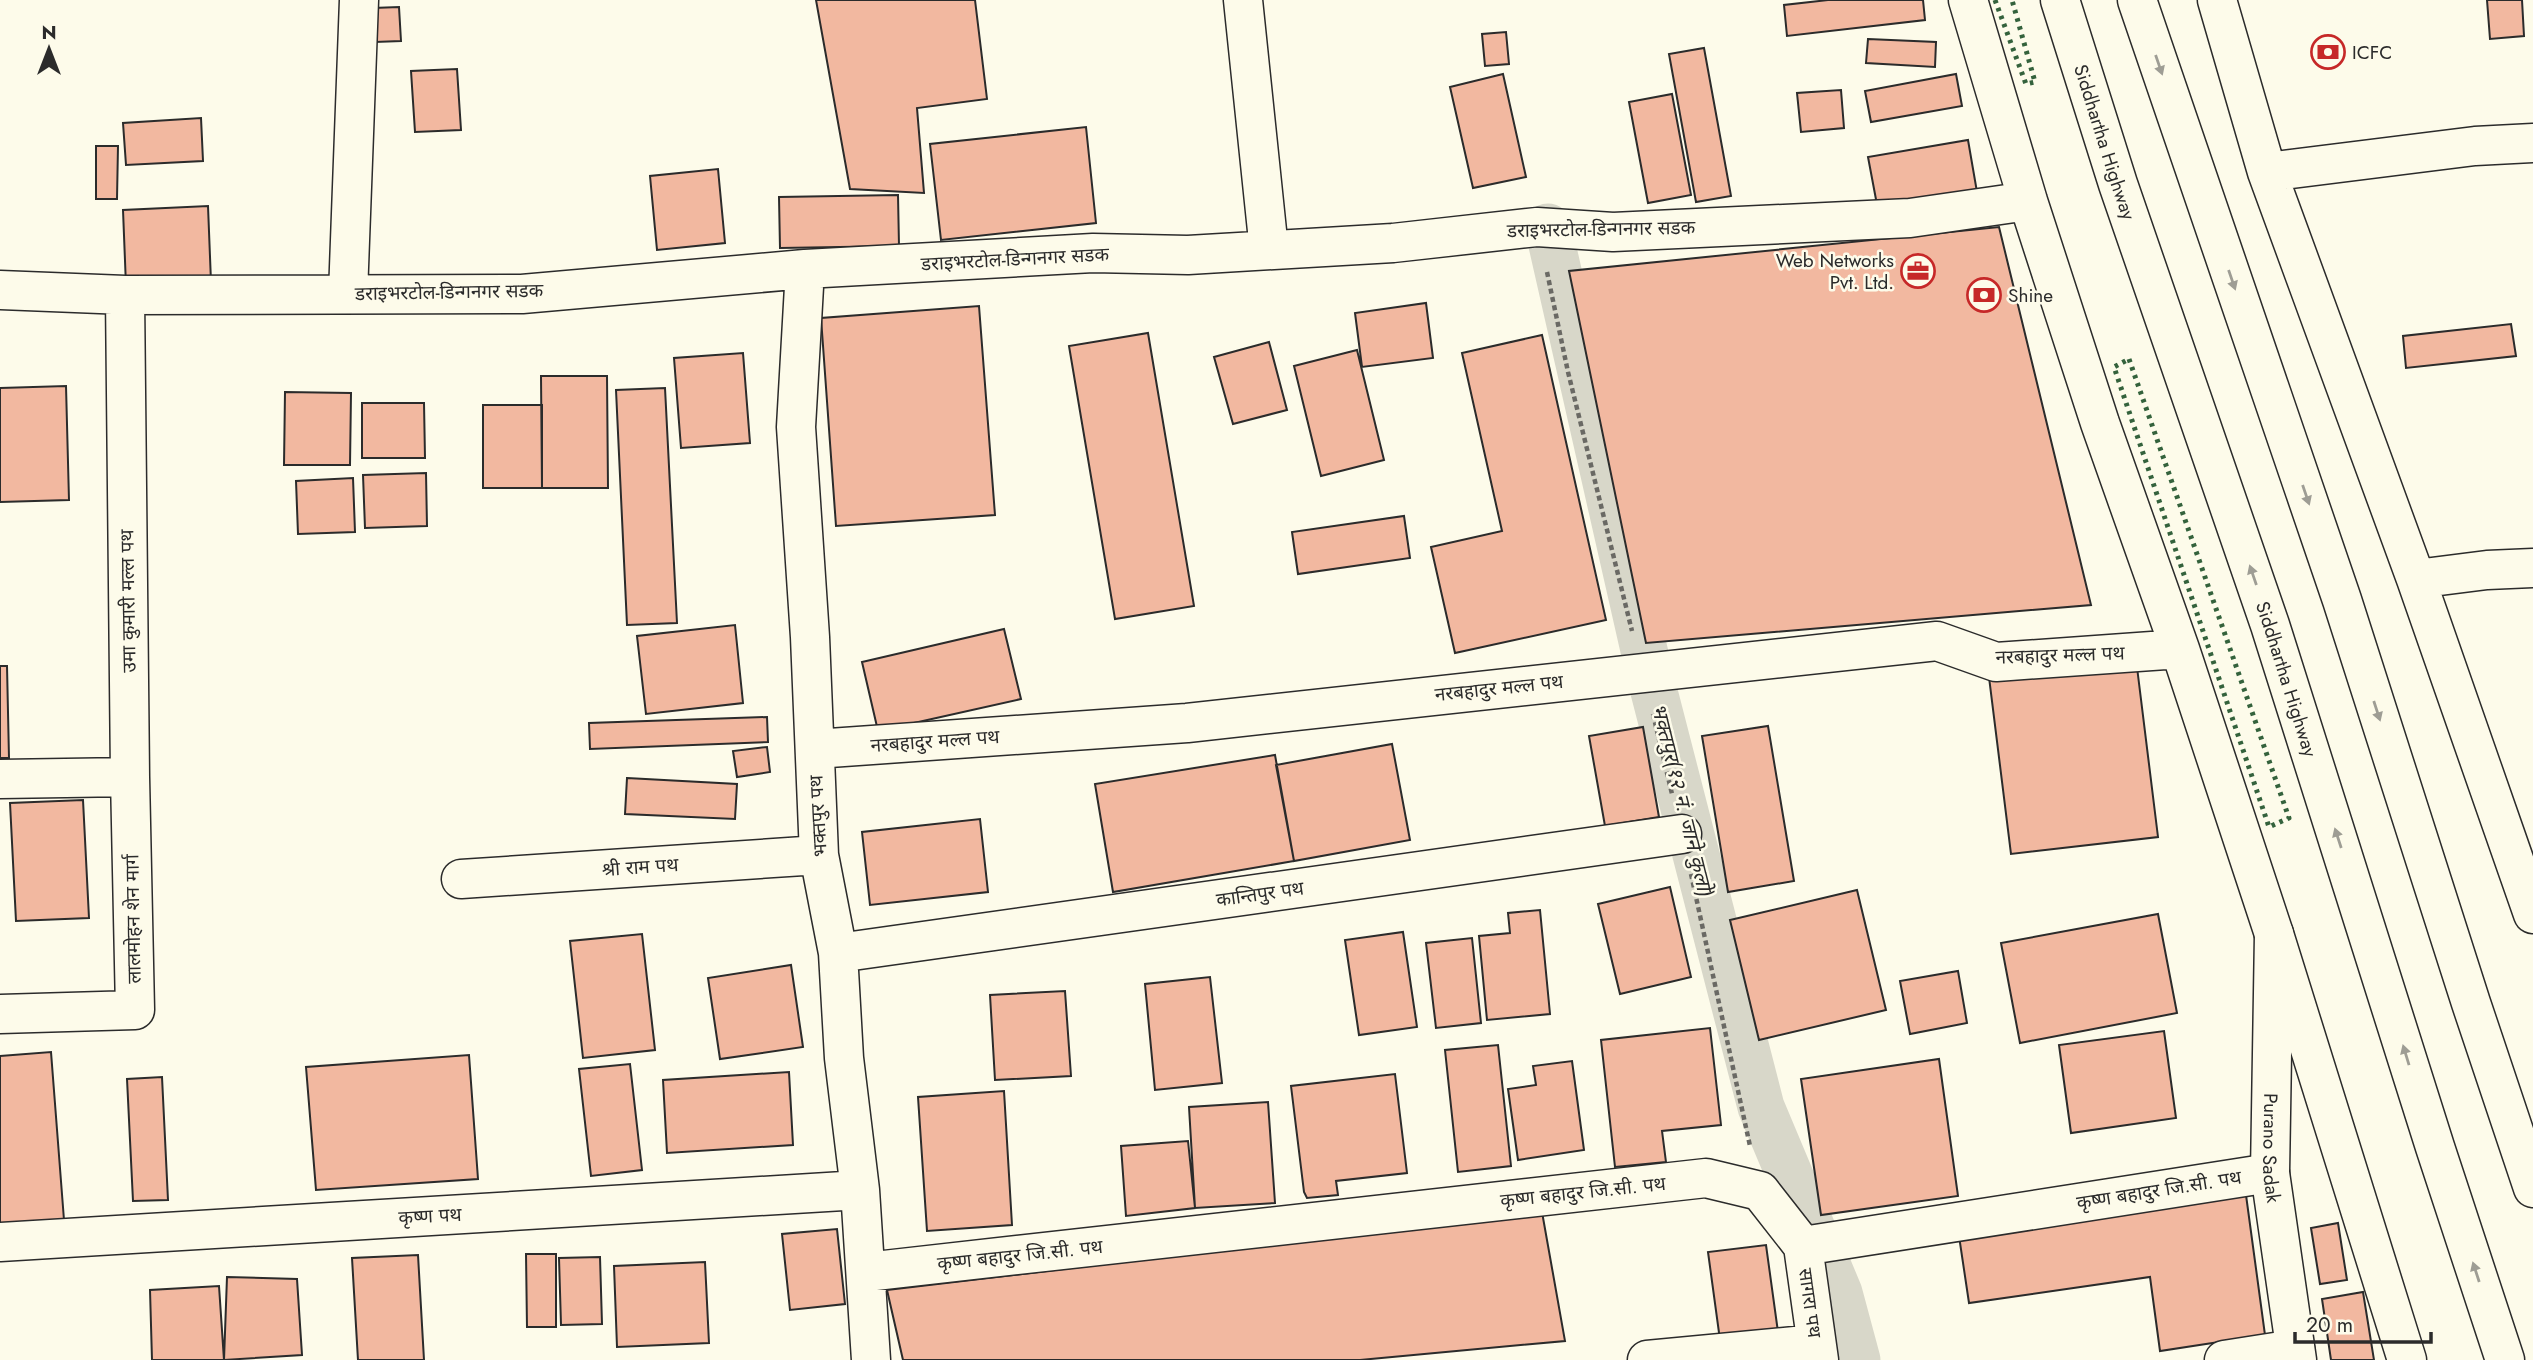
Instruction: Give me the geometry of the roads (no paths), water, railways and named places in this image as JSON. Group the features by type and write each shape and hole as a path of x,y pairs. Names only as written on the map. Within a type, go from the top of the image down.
{"main road":[{"path":"348,293 359,0"},
{"path":"1243,0 1269,250"},
{"path":"1968,0 2028,201 2100,423 2180,649 2274,934 2407,1360"},
{"name":"Siddhartha Highway","path":"2060,0 2118,184 2270,625 2505,1360"},
{"path":"2137,0 2342,600 2533,1188"},
{"path":"2217,0 2267,172 2416,579 2533,914"},
{"path":"2267,172 2475,146 2533,143"},
{"name":"डराइभरटोल-डिन्गनगर सडक","path":"0,290 125,295 522,293 805,269 1093,253 1188,256 1393,243 1537,226 1613,232 1910,218 2028,201"},
{"name":"भक्तपुर पथ","path":"805,269 796,427 810,638 819,855 838,953 844,1058 860,1190 871,1360"},
{"name":"उमा कुमारी मल्ल पथ","path":"125,295 130,777"},
{"path":"2416,579 2487,570 2533,568"},
{"name":"नरबहादुर मल्ल पथ","path":"814,749 1187,723 1937,640 1996,662 2180,649"},
{"path":"0,779 130,777"},
{"name":"लालमोहन शेन मार्ग","path":"0,1014 135,1010 130,777"},
{"name":"कान्तिपुर पथ","path":"838,953 1682,834"},
{"name":"श्री राम पथ","path":"461,880 819,855"},
{"name":"Purano Sadak","path":"2274,934 2270,1173 2296,1354"},
{"name":"कृष्ण बहादुर जि.सी. पथ","path":"866,1272 1706,1178 1760,1191 1815,1243 2270,1173"},
{"name":"कृष्ण पथ","path":"0,1242 860,1190"},
{"name":"सागरा पथ","path":"1815,1243 1817,1352"},
{"path":"1647,1360 1817,1352"},
{"path":"2224,1360 2296,1354"}],"waterway":[{"name":"भक्तपुर(१२ नं. जाने कुलो)","path":"1548,227 1649,672 1761,1107 1839,1293 1857,1360"}],"place":[{"name":"ICFC","path":"2328,52"},
{"name":"Web Networks Pvt. Ltd.","path":"1918,271"},
{"name":"Shine","path":"1984,295"}]}
